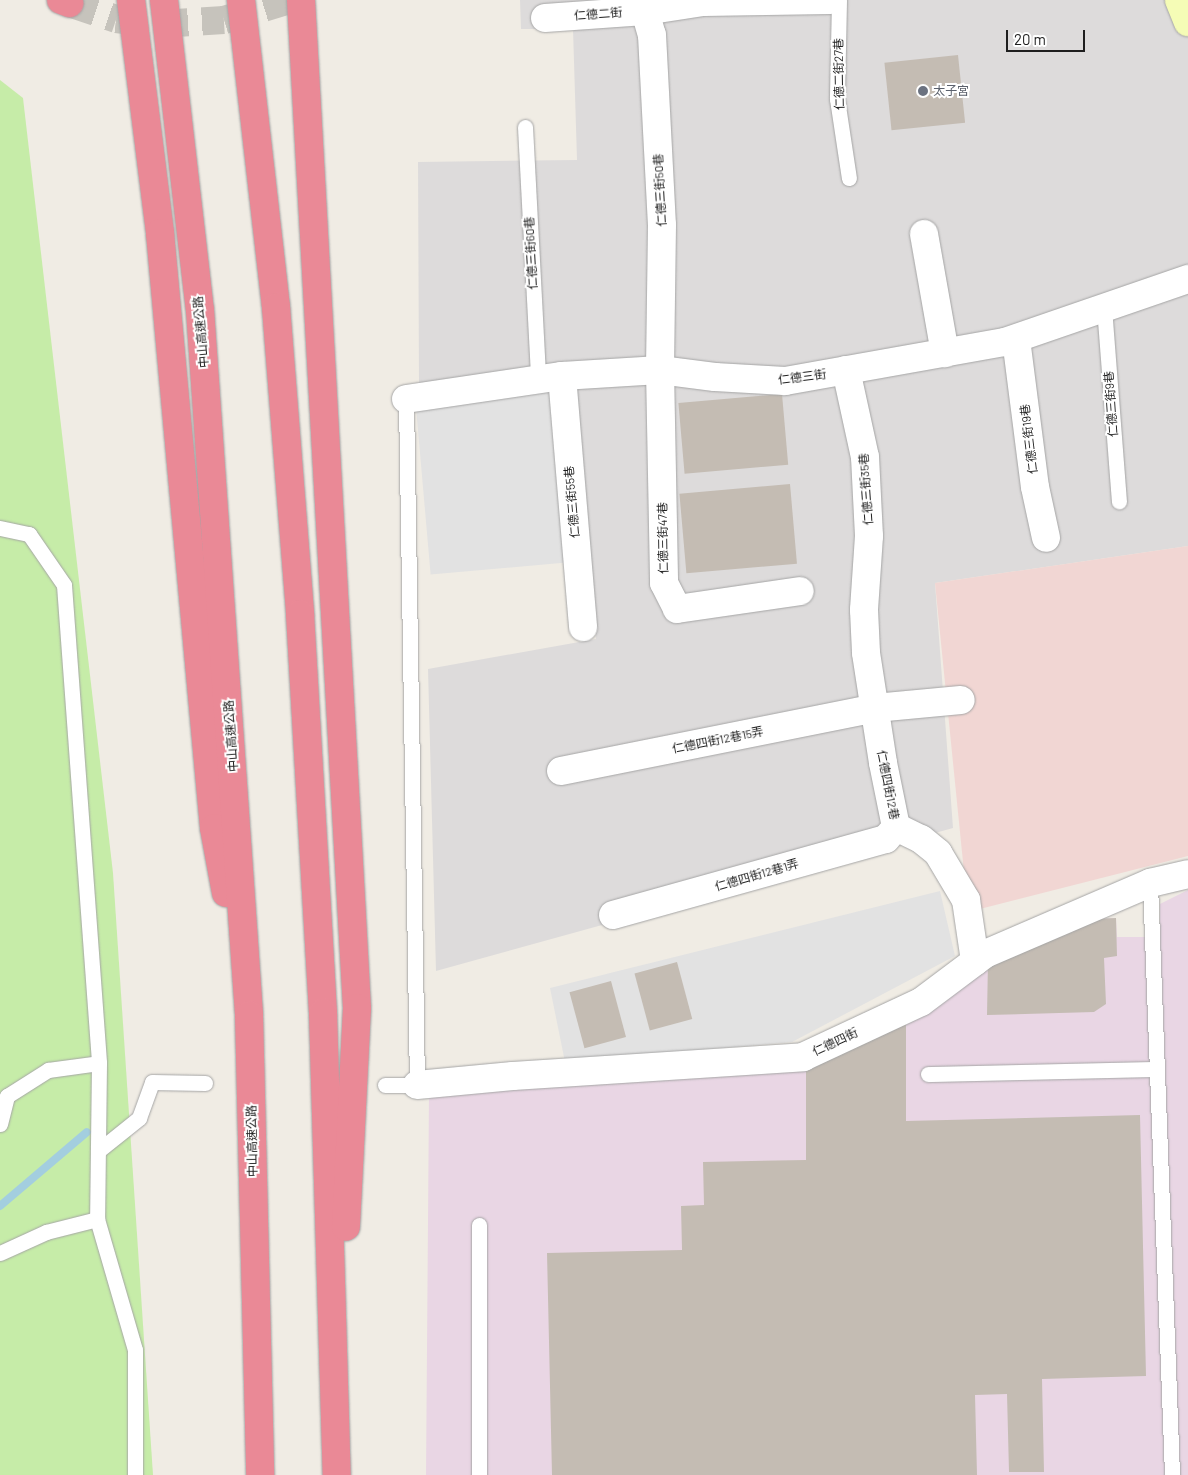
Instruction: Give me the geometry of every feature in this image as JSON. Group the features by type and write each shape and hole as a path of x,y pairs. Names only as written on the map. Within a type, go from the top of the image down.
{"highway":[{"path":"131,0 162,253 214,828 249,1015"},
{"name":"中山高速公路","path":"164,0 200,310 249,1015 260,1475"},
{"path":"241,0 276,308 300,614 323,1013 337,1475"},
{"path":"301,0 357,1008 337,1431"}],"main road":[{"path":"1179,0 1188,22"}],"street":[{"name":"仁德二街","path":"546,18 645,11 703,2 830,0"},
{"name":"仁德三街50巷","path":"645,11 652,35 662,225 660,370"},
{"path":"924,234 945,353"},
{"name":"仁德三街","path":"406,399 550,378 660,370 716,377 786,381 1016,339 1188,279"},
{"name":"仁德三街19巷","path":"1016,339 1035,487 1046,538"},
{"name":"仁德三街47巷","path":"660,370 664,583 677,609 800,591"},
{"name":"仁德三街35巷","path":"846,370 865,457 868,579"},
{"name":"仁德三街55巷","path":"550,378 583,628"},
{"name":"仁德四街12巷","path":"868,579 864,610 874,708 896,827 921,839 938,854 966,900 975,962"},
{"name":"仁德四街12巷15弄","path":"561,771 874,708 961,700"},
{"name":"仁德四街12巷1弄","path":"613,915 886,839 896,827"},
{"name":"仁德四街","path":"417,1085 513,1076 803,1057 921,1002 975,962 1150,883 1188,874"}],"lane":[{"name":"仁德二街27巷","path":"838,0 837,99 849,178"},
{"name":"仁德三街60巷","path":"525,126 550,378"},
{"name":"仁德三街9巷","path":"1104,307 1119,501"},
{"path":"385,1085 417,1085 406,399"},
{"path":"0,528 29,534 64,585 99,1063 97,1218 135,1350 134,1475"},
{"path":"1150,883 1172,1475"},
{"path":"0,1124 8,1096 48,1070 99,1063"},
{"path":"928,1074 1157,1069"},
{"path":"98,1151 139,1118 152,1082 205,1083"},
{"path":"0,1253 46,1232 97,1218"},
{"path":"479,1225 479,1475"}],"shaded area":[{"path":"520,0 1188,0 1188,546 935,583 953,828 436,971 428,669 596,639 571,381 419,383 418,162 577,160 573,29 521,29"},
{"path":"554,390 569,562 431,574 416,402"},
{"path":"1188,546 1188,856 968,912 935,583"},
{"path":"1188,890 1188,1475 426,1475 429,1093 805,1068 988,961 1094,919 1116,918 1117,937 1160,937 1160,904"},
{"path":"940,891 955,956 792,1042 565,1062 550,988"}],"green space":[{"path":"0,80 23,98 113,873 153,1475 0,1475"}],"building":[{"name":"太子宮","path":"958,55 965,123 892,130 884,63"},
{"path":"782,394 788,465 685,474 678,403"},
{"path":"790,484 797,564 686,573 679,494"},
{"path":"1116,918 1117,956 1104,958 1106,1004 1094,1012 987,1015 988,961 1094,919"},
{"path":"677,962 692,1019 650,1030 634,973"},
{"path":"611,981 626,1037 584,1048 569,992"},
{"path":"906,1019 906,1121 1140,1115 1146,1376 1042,1379 1044,1472 1009,1472 1007,1394 975,1395 977,1475 552,1475 547,1253 682,1250 681,1206 704,1205 703,1162 806,1160 806,1060"}],"waterway":[{"path":"0,1206 87,1132"}],"tunnel":[{"path":"69,3 116,19 160,24 224,20 290,0"}],"place":[{"name":"太子宮","path":"923,91"}]}
